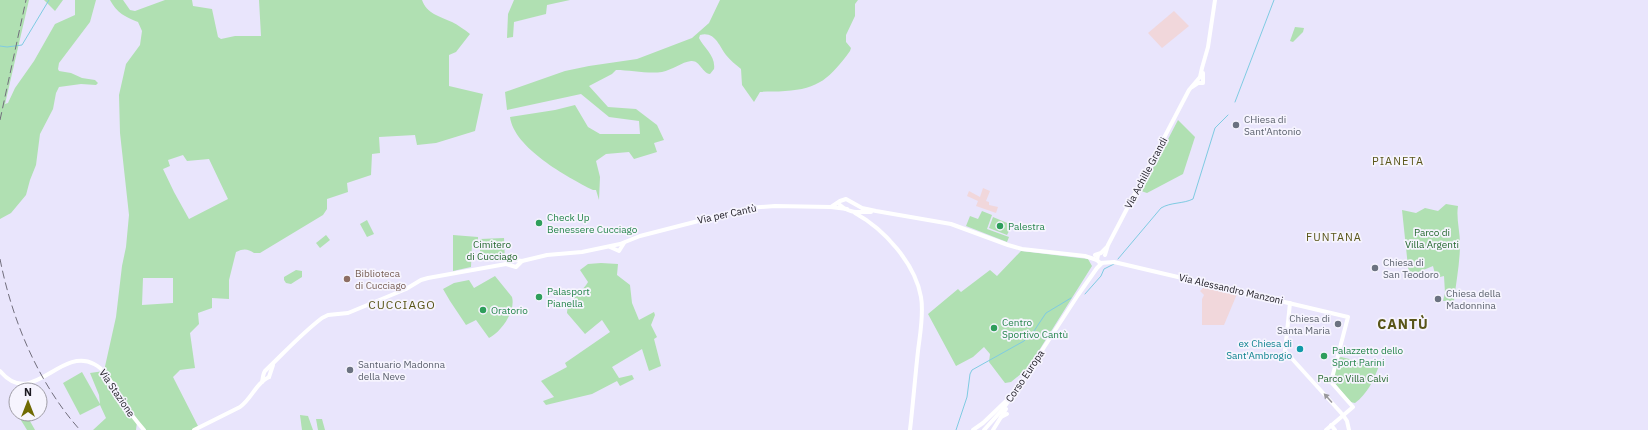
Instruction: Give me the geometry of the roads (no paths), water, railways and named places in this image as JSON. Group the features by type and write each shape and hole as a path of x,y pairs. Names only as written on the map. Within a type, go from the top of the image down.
{"main road":[{"name":"Via Achille Grandi","path":"1103,257 1184,101 1199,80 1209,42 1215,0"},
{"path":"831,207 846,199 862,211 866,219"},
{"path":"838,203 846,209 866,219 890,240 904,258 914,276 921,298 920,329 910,430"},
{"name":"Via per Cantù","path":"269,373 273,364 291,344 322,318 352,311 406,289 421,280 547,255 582,252 607,246 615,247 616,250 619,251 621,246 626,241 687,223 749,208 775,206 831,207 846,209"},
{"path":"855,213 862,211 876,211 943,222 1022,249 1103,257"},
{"name":"Via Alessandro Manzoni","path":"1085,256 1097,260 1103,257 1114,262 1348,317 1331,382 1353,407 1331,425"},
{"name":"Corso Europa","path":"984,430 1002,410 1015,392 1103,257"},
{"name":"Corso Europa","path":"1089,278 1097,260"},
{"path":"1290,303 1285,351 1343,415 1347,421 1349,430"},
{"name":"Via Stazione","path":"0,371 8,379 19,384 28,384 73,362 85,360 94,363 104,372 127,409 144,430"},
{"path":"262,382 264,375 266,377 269,373"},
{"path":"194,430 240,407 246,402 269,373"},
{"path":"973,430 983,423 1015,392"},
{"path":"993,430 1015,392"},
{"path":"1001,417 1007,414"},
{"path":"1326,430 1331,425 1335,430"}],"waterway":[{"path":"0,46 7,47 22,45 49,0"},
{"path":"1235,102 1274,0"},
{"path":"1118,259 1161,208 1193,199 1215,128 1228,115"},
{"path":"1085,294 1101,276 1104,269 1114,264"},
{"path":"956,430 967,397 970,374 972,370 1024,341 1034,331 1046,313 1071,298"}],"railway":[{"path":"0,120 26,0"},
{"path":"0,259 12,305 29,350 51,392 80,430"}],"place":[{"name":"CHiesa di Sant'Antonio","path":"1236,125"},
{"name":"Check Up Benessere Cucciago","path":"539,223"},
{"name":"Palestra","path":"1000,226"},
{"name":"Chiesa di San Teodoro","path":"1375,268"},
{"name":"Biblioteca di Cucciago","path":"347,279"},
{"name":"Palasport Pianella","path":"539,297"},
{"name":"Chiesa della Madonnina","path":"1438,299"},
{"name":"Oratorio","path":"483,310"},
{"name":"Chiesa di Santa Maria","path":"1338,324"},
{"name":"Centro Sportivo Cantù","path":"994,328"},
{"name":"ex Chiesa di Sant'Ambrogio","path":"1300,349"},
{"name":"Palazzetto dello Sport Parini","path":"1324,356"},
{"name":"Santuario Madonna della Neve","path":"350,370"}],"district":[{"name":"PIANETA","path":"1398,161"},
{"name":"FUNTANA","path":"1334,237"},
{"name":"CUCCIAGO","path":"402,304"},
{"name":"CANTÙ","path":"1403,324"}],"park label":[{"name":"Parco di Villa Argenti","path":"1432,238"},
{"name":"Cimitero di Cucciago","path":"492,250"},
{"name":"Parco Villa Calvi","path":"1353,378"}]}
